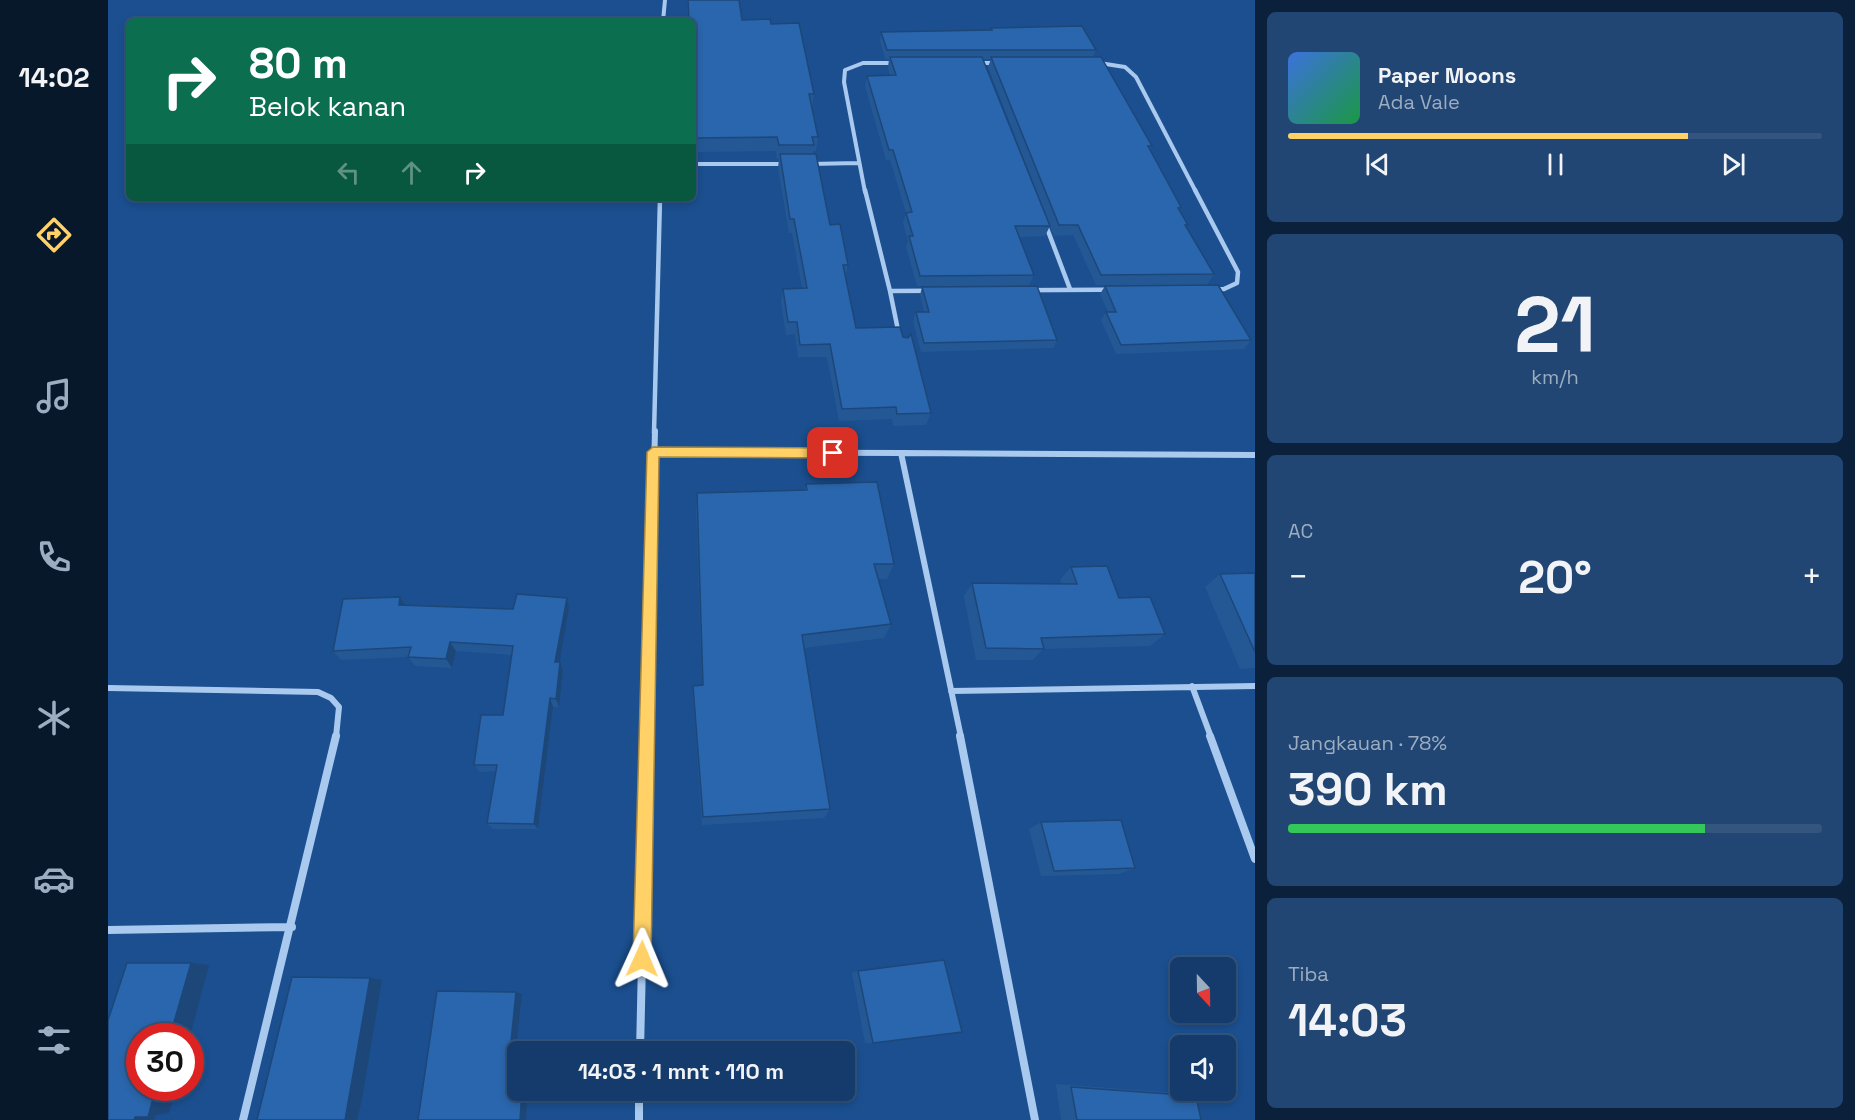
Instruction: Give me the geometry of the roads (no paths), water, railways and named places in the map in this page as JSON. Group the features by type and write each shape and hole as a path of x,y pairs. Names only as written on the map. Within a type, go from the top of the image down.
{"street":[{"path":"663,18 664,0"},
{"path":"890,291 1211,290 1232,287 1239,279 1142,87 1130,70 1110,64 863,63 850,66 845,70 844,82 858,163 902,346"},
{"path":"982,63 987,74"},
{"path":"806,164 858,163"},
{"path":"696,164 796,164"},
{"path":"640,1041 660,201"},
{"path":"1041,214 1070,290"},
{"path":"653,452 1255,455"},
{"path":"901,453 951,691 1035,1120"},
{"path":"1192,686 1255,859"},
{"path":"951,691 1255,686"},
{"path":"108,688 318,692 332,698 339,707 336,737 292,927 243,1120"},
{"path":"108,930 292,927"},
{"path":"639,1101 639,1120"}]}
